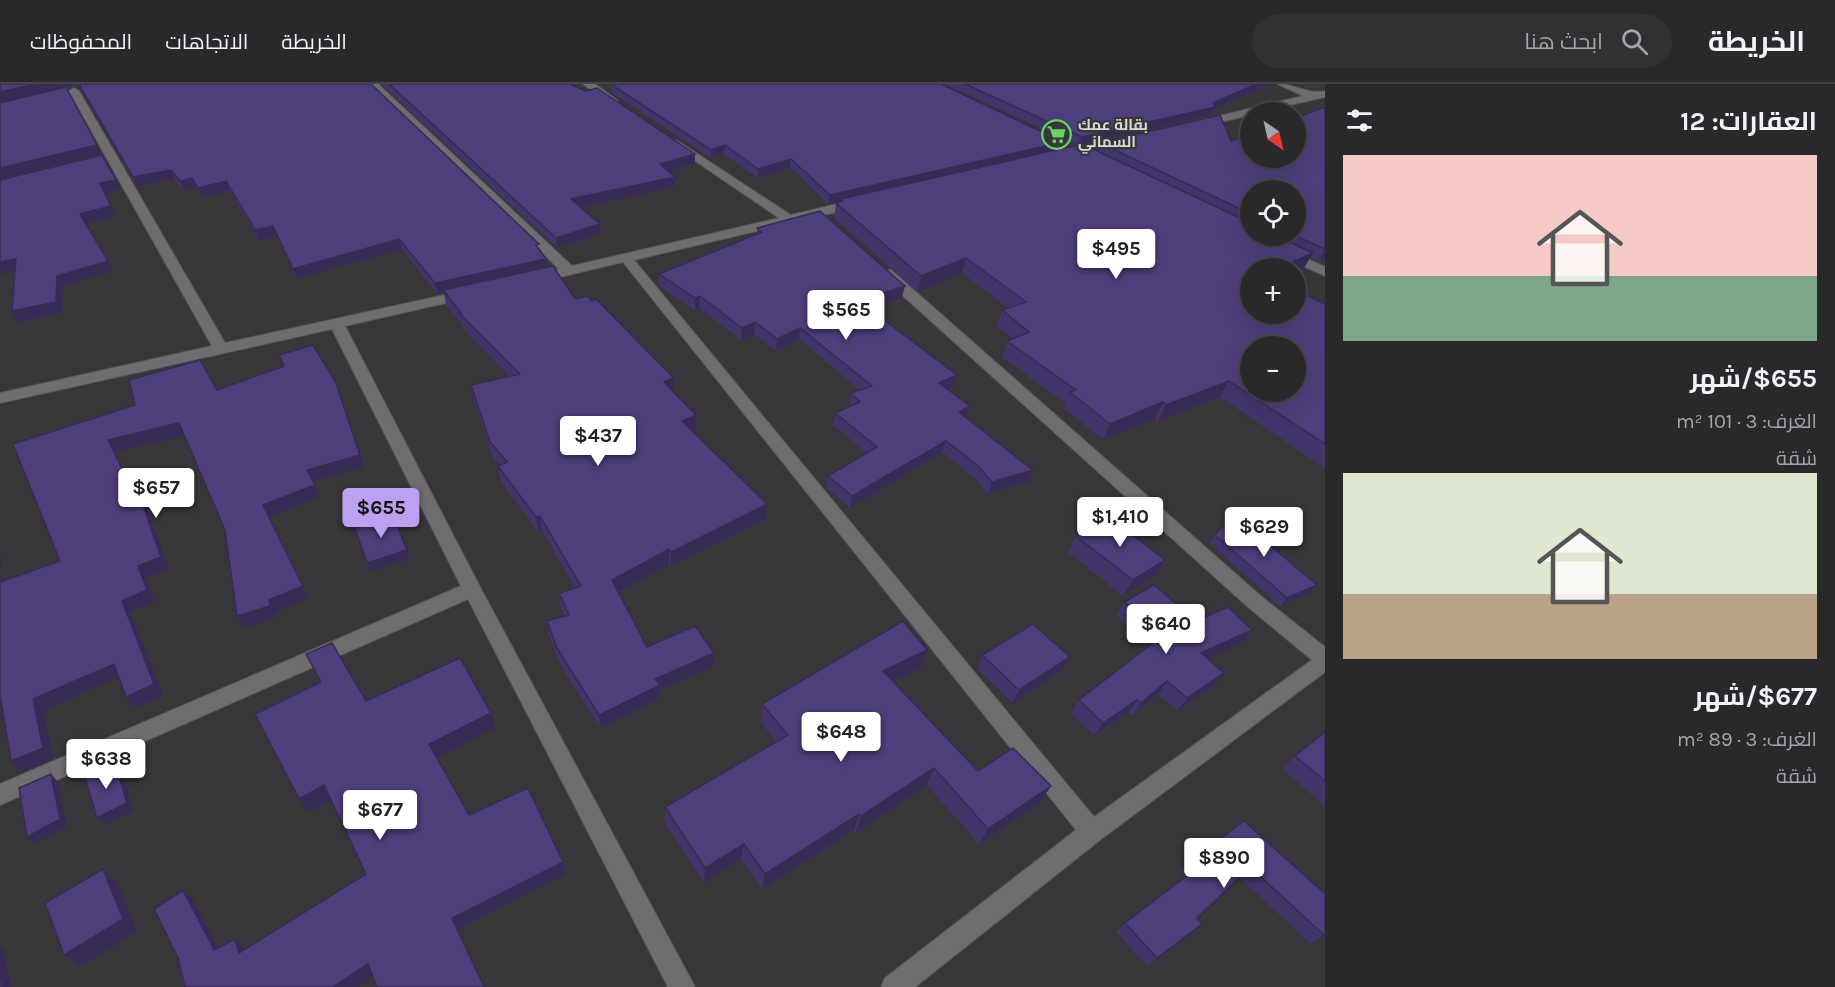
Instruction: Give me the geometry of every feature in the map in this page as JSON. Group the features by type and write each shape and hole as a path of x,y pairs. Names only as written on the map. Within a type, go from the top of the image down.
{"street":[{"path":"372,84 570,271"},
{"path":"588,84 624,108"},
{"path":"1283,84 1321,97"},
{"path":"74,91 107,158 220,348"},
{"path":"1179,128 1321,97"},
{"path":"670,139 789,219"},
{"path":"523,281 874,199"},
{"path":"817,212 835,228"},
{"path":"1271,246 1325,272"},
{"path":"626,258 1092,831"},
{"path":"871,260 1255,602 1325,660 1092,831 894,987"},
{"path":"0,398 476,292"},
{"path":"336,323 472,589 682,987"},
{"path":"0,795 472,589"}],"building":[{"path":"0,84 36,84 0,92"},
{"path":"79,84 371,84 539,244 536,245 546,259 435,283 399,239 293,269 273,226 255,230 226,181 198,188 192,178 180,181 171,170 133,177"},
{"path":"389,84 570,84 585,91 597,88 695,154 660,164 675,177 571,199 600,224 556,238"},
{"path":"941,84 1063,142 830,195 791,159 758,169 725,145 711,150 612,85"},
{"path":"965,84 1256,84 1213,103 1215,107 1082,137"},
{"path":"66,87 97,145 0,168 0,103"},
{"path":"1325,107 1325,249 1306,240 1306,180 1240,180 1240,209 1100,143 1220,115 1231,141 1240,137 1240,168 1306,168 1306,114"},
{"path":"1082,144 1240,218 1240,246 1298,246 1313,253 1301,258 1240,258 1240,324 1306,324 1306,295 1325,304 1325,444 1261,402 1306,402 1306,336 1240,336 1240,388 1229,381 1166,405 1163,402 1110,424 1070,392 1076,390 1007,341 1029,332 1002,310 1026,302 966,258 921,276 836,203 843,201 841,199"},
{"path":"102,155 116,180 100,183 111,206 80,214 108,261 57,276 56,302 12,311 16,259 0,262 0,180"},
{"path":"820,211 905,286 866,299 878,309 872,311 957,375 939,383 970,406 959,412 1033,470 992,482 977,465 946,441 852,496 828,476 877,447 835,413 860,402 851,393 872,386 800,328 777,339 755,322 742,328 700,296 695,298 659,274 762,232 757,228"},
{"path":"553,266 575,299 588,296 591,301 596,299 674,378 664,382 696,415 682,421 767,504 671,552 669,549 612,580 647,647 695,626 714,653 655,679 660,685 599,715 557,648 547,621 569,615 559,593 581,586 540,516 536,517 498,466 507,462 490,442 471,385 520,374 459,313 461,313 443,290"},
{"path":"313,345 336,383 360,455 307,470 315,485 263,505 303,586 269,600 270,606 237,616 225,530 179,423 108,440 137,499 140,497 161,557 138,566 147,590 122,601 154,684 126,697 114,664 33,699 43,748 11,761 0,696 0,582 60,561 13,444 135,405 129,380 200,360 217,390 284,366 279,355"},
{"path":"1233,514 1317,585 1287,598 1215,535"},
{"path":"393,516 407,550 367,563 355,528"},
{"path":"1108,516 1165,560 1133,580 1076,536"},
{"path":"1154,585 1196,621 1228,607 1252,630 1201,653 1224,673 1187,698 1167,681 1141,703 1137,700 1103,723 1079,700 1163,635 1124,602"},
{"path":"903,621 927,650 883,671 978,771 1013,748 1051,786 988,829 934,768 861,816 859,814 765,874 744,844 705,868 665,807 788,735 762,704"},
{"path":"1033,624 1070,657 1019,690 982,655"},
{"path":"332,643 366,701 460,658 491,713 429,744 469,815 528,788 563,862 452,918 484,987 377,987 368,964 333,987 185,987 178,958 154,909 183,890 214,950 235,939 239,953 366,874 324,785 299,799 255,714 321,682 306,654"},
{"path":"1325,732 1325,781 1295,756"},
{"path":"115,763 127,803 97,818 85,778"},
{"path":"51,774 60,819 27,837 19,788"},
{"path":"1244,821 1325,894 1325,934 1250,867 1197,918 1202,924 1157,958 1125,923 1197,868 1190,862"},
{"path":"103,869 123,919 64,955 45,903"},
{"path":"0,971 3,987 0,987"}],"place":[{"name":"بقالة عمك السماني","path":"1057,134"}]}
